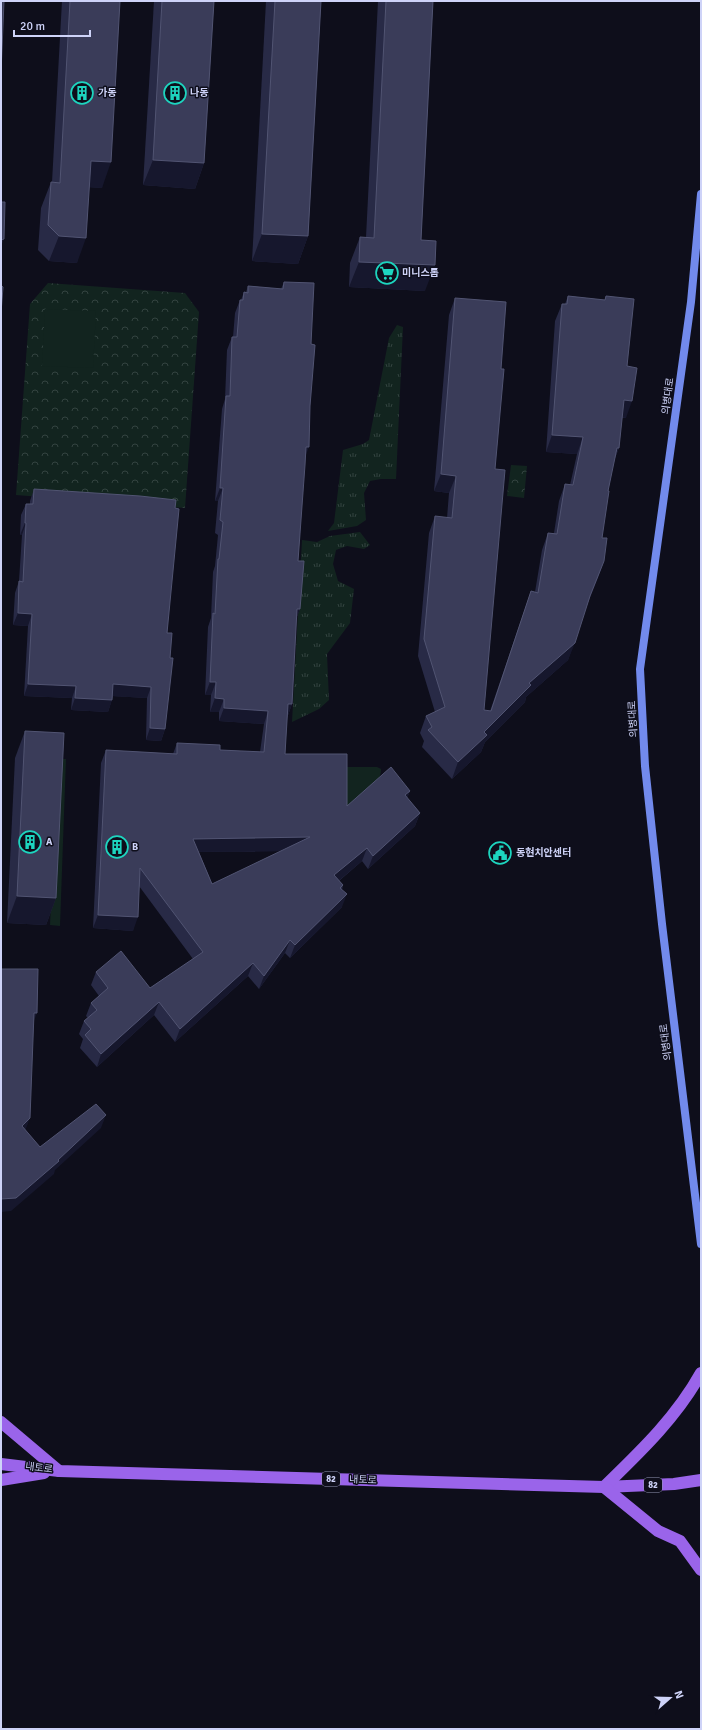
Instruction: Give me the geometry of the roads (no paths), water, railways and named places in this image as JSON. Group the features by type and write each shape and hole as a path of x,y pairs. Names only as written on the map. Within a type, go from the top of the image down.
{"main road":[{"path":"701,1373 676,1412 646,1446 604,1488 658,1531 680,1541 701,1570"},
{"path":"1,1422 59,1471"},
{"name":"내토로","path":"1,1464 59,1471 604,1488 674,1484 701,1480"},
{"path":"1,1480 59,1471"}],"street":[{"name":"의병대로","path":"701,194 691,302 640,669 648,797 701,1244"}],"place":[{"name":"가동","path":"82,93"},
{"name":"나동","path":"175,93"},
{"name":"미니스톱","path":"387,273"},
{"name":"A","path":"30,842"},
{"name":"B","path":"117,847"},
{"name":"동현치안센터","path":"500,853"}]}
